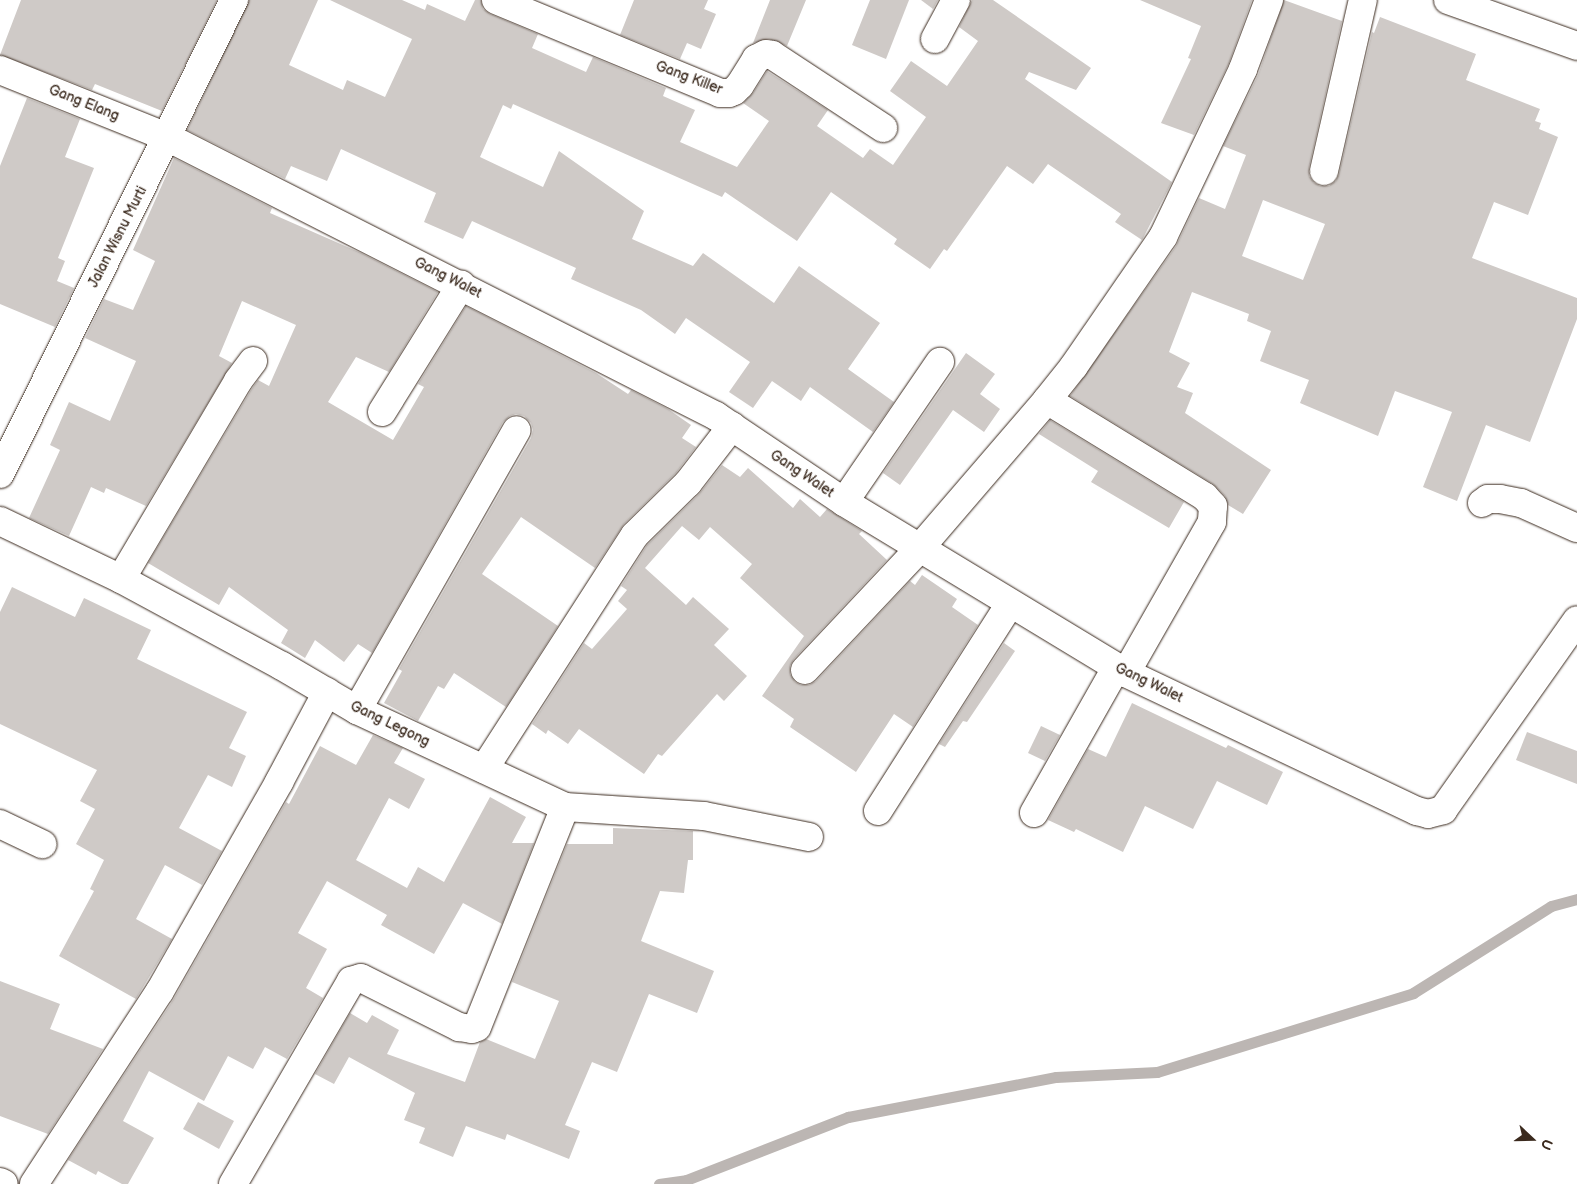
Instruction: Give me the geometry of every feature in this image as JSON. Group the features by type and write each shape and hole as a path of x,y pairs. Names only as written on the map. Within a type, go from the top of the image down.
{"street":[{"name":"Jalan Wisnu Murti","path":"0,474 234,0"},
{"name":"Gang Killer","path":"496,0 720,92 734,91 756,60 766,54 772,55 883,128"},
{"path":"935,39 956,0"},
{"path":"804,670 919,549 1074,366 1163,237 1243,69 1269,0"},
{"path":"1324,171 1363,0"},
{"path":"1448,0 1577,46"},
{"name":"Gang Elang","path":"0,70 167,137"},
{"name":"Gang Walet","path":"167,137 462,285 732,426 844,502 1121,671 1418,811 1434,813 1443,810 1577,620"},
{"path":"382,412 462,285"},
{"path":"121,579 238,381 253,361"},
{"path":"844,502 940,362"},
{"path":"1034,813 1212,522 1213,506 1205,498 1046,400"},
{"path":"484,769 635,535 688,483 732,426"},
{"path":"357,710 516,430"},
{"path":"1482,503 1488,500 1500,499 1521,503 1577,528"},
{"name":"Gang Legong","path":"0,521 121,579 282,666 357,710 565,806 704,816 809,837"},
{"path":"878,811 1010,604"},
{"path":"34,1184 160,991 279,782 327,692"},
{"path":"233,1184 351,981 361,978 459,1027 472,1030 477,1027 565,806"},
{"path":"0,824 42,844"},
{"path":"0,1182 4,1184"}],"building":[{"path":"21,0 217,0 162,111 95,84 92,90 0,55"},
{"path":"249,0 318,0 289,65 343,90 347,80 385,97 412,39 330,0 402,0 425,10 427,4 465,21 475,0 481,0 483,9 490,14 538,34 532,48 586,72 593,57 666,88 663,96 695,110 680,142 737,167 769,121 743,103 753,93 767,71 828,110 817,126 863,158 870,149 893,165 926,117 890,91 911,61 947,86 978,41 959,27 972,0 993,0 1091,68 1076,90 1029,72 1025,79 1172,182 1142,240 1115,222 1121,214 1048,164 1033,184 1007,166 947,251 944,249 930,269 894,244 897,239 831,192 797,241 725,192 722,197 513,104 511,109 503,105 480,157 543,187 559,151 644,211 632,239 693,266 703,253 774,303 799,266 880,323 848,369 894,402 873,432 810,387 801,401 772,381 753,408 729,392 750,362 686,318 675,334 641,310 571,279 576,268 472,221 463,239 424,222 436,193 341,149 327,181 291,166 285,179 187,130"},
{"path":"634,0 708,0 704,9 716,14 701,49 687,43 680,59 620,35"},
{"path":"770,0 806,0 787,46 769,39 753,43"},
{"path":"870,0 909,0 886,59 852,45"},
{"path":"921,0 938,0 933,9"},
{"path":"1140,0 1252,0 1229,63 1194,135 1161,123 1191,59 1188,58 1201,26"},
{"path":"1284,0 1342,21 1309,168 1309,176 1314,183 1320,186 1329,186 1336,181 1339,174 1372,32 1374,33 1380,17 1476,54 1466,80 1540,109 1535,121 1541,123 1539,129 1558,137 1528,215 1494,202 1472,258 1577,298 1577,319 1530,442 1486,425 1457,501 1423,487 1452,412 1395,391 1378,436 1300,403 1309,380 1260,361 1271,331 1247,321 1249,314 1192,292 1169,352 1190,363 1177,387 1193,393 1185,413 1271,470 1243,514 1228,505 1225,496 1213,484 1070,396 1176,246 1199,198 1225,209 1246,155 1223,146 1258,75","holes":["1263,200 1325,224 1303,280 1242,256"]},
{"path":"27,98 80,119 65,157 94,168 58,258 65,261 57,281 74,288 55,327 0,304 0,166"},
{"path":"174,158 272,208 270,213 361,253 438,292 389,372 356,357 328,402 393,440 424,387 418,384 466,306 596,373 628,394 631,390 668,409 691,425 682,438 696,447 676,473 624,524 595,568 521,517 482,574 558,626 506,707 454,673 444,689 438,686 418,721 384,703 402,671 399,669 531,438 533,430 531,423 524,416 516,414 503,422 372,653 358,644 344,662 315,640 305,658 281,643 288,630 229,587 219,605 148,563 251,390 258,380 269,386 296,325 242,301 219,356 232,363 146,506 106,488 104,493 91,487 69,536 29,518 60,450 50,445 69,402 110,421 136,361 85,338 104,299 133,310 155,261 133,250"},
{"path":"966,353 995,374 980,394 1000,409 984,432 953,410 900,485 883,473"},
{"path":"1050,420 1184,502 1169,528 1091,482 1098,471 1039,434"},
{"path":"722,465 740,477 748,468 793,508 800,499 820,517 827,509 862,531 859,534 887,560 794,659 790,666 790,674 795,682 801,685 809,685 816,681 910,581 915,585 922,575 957,599 952,607 978,625 913,727 894,714 856,772 790,727 794,719 762,696 804,636 740,578 752,564 710,527 699,540 682,526 645,568 686,605 693,597 729,629 714,645 747,676 724,701 717,694 662,756 658,754 644,774 579,729 568,744 548,730 546,734 532,724 584,643 592,649 627,609 618,601 627,590 621,586 647,545 699,494"},
{"path":"12,587 75,617 84,598 151,630 137,659 247,712 229,748 246,756 232,787 208,775 179,828 222,851 202,885 165,865 136,919 172,939 136,999 59,956 94,891 90,889 104,860 76,844 95,809 80,801 97,770 0,724 0,612"},
{"path":"1004,643 1015,651 967,722 963,721 945,747 939,744"},
{"path":"1132,703 1226,748 1228,745 1283,772 1267,805 1217,781 1193,829 1145,806 1123,852 1076,829 1074,832 1048,820 1088,749 1106,757"},
{"path":"1041,726 1060,735 1045,761 1028,753"},
{"path":"1527,732 1577,751 1577,784 1516,760"},
{"path":"373,735 403,748 394,763 425,779 409,809 389,798 356,860 407,888 418,867 444,882 490,797 526,817 512,843 534,843 502,924 463,903 434,954 381,925 387,915 327,881 298,933 327,949 306,988 323,998 287,1059 265,1047 253,1069 228,1056 204,1101 149,1071 123,1121 154,1138 128,1184 122,1184 98,1171 96,1175 68,1160 173,1000 286,802 289,804 320,746 356,765"},
{"path":"613,828 693,831 693,860 688,860 684,893 660,891 641,941 714,971 697,1013 649,994 617,1072 592,1062 565,1125 580,1131 569,1159 507,1134 505,1140 466,1126 453,1157 419,1143 425,1128 404,1120 415,1093 349,1057 334,1084 315,1074 350,1013 367,1023 372,1015 399,1030 387,1054 465,1082 480,1042 486,1039 535,1059 559,1001 512,982 567,844 613,844"},
{"path":"0,981 60,1004 50,1029 103,1049 48,1134 0,1116"},
{"path":"198,1102 234,1121 219,1149 183,1129"}],"waterway":[{"path":"659,1184 686,1180 848,1117 1056,1077 1157,1072 1413,993 1551,906 1577,899"}]}
